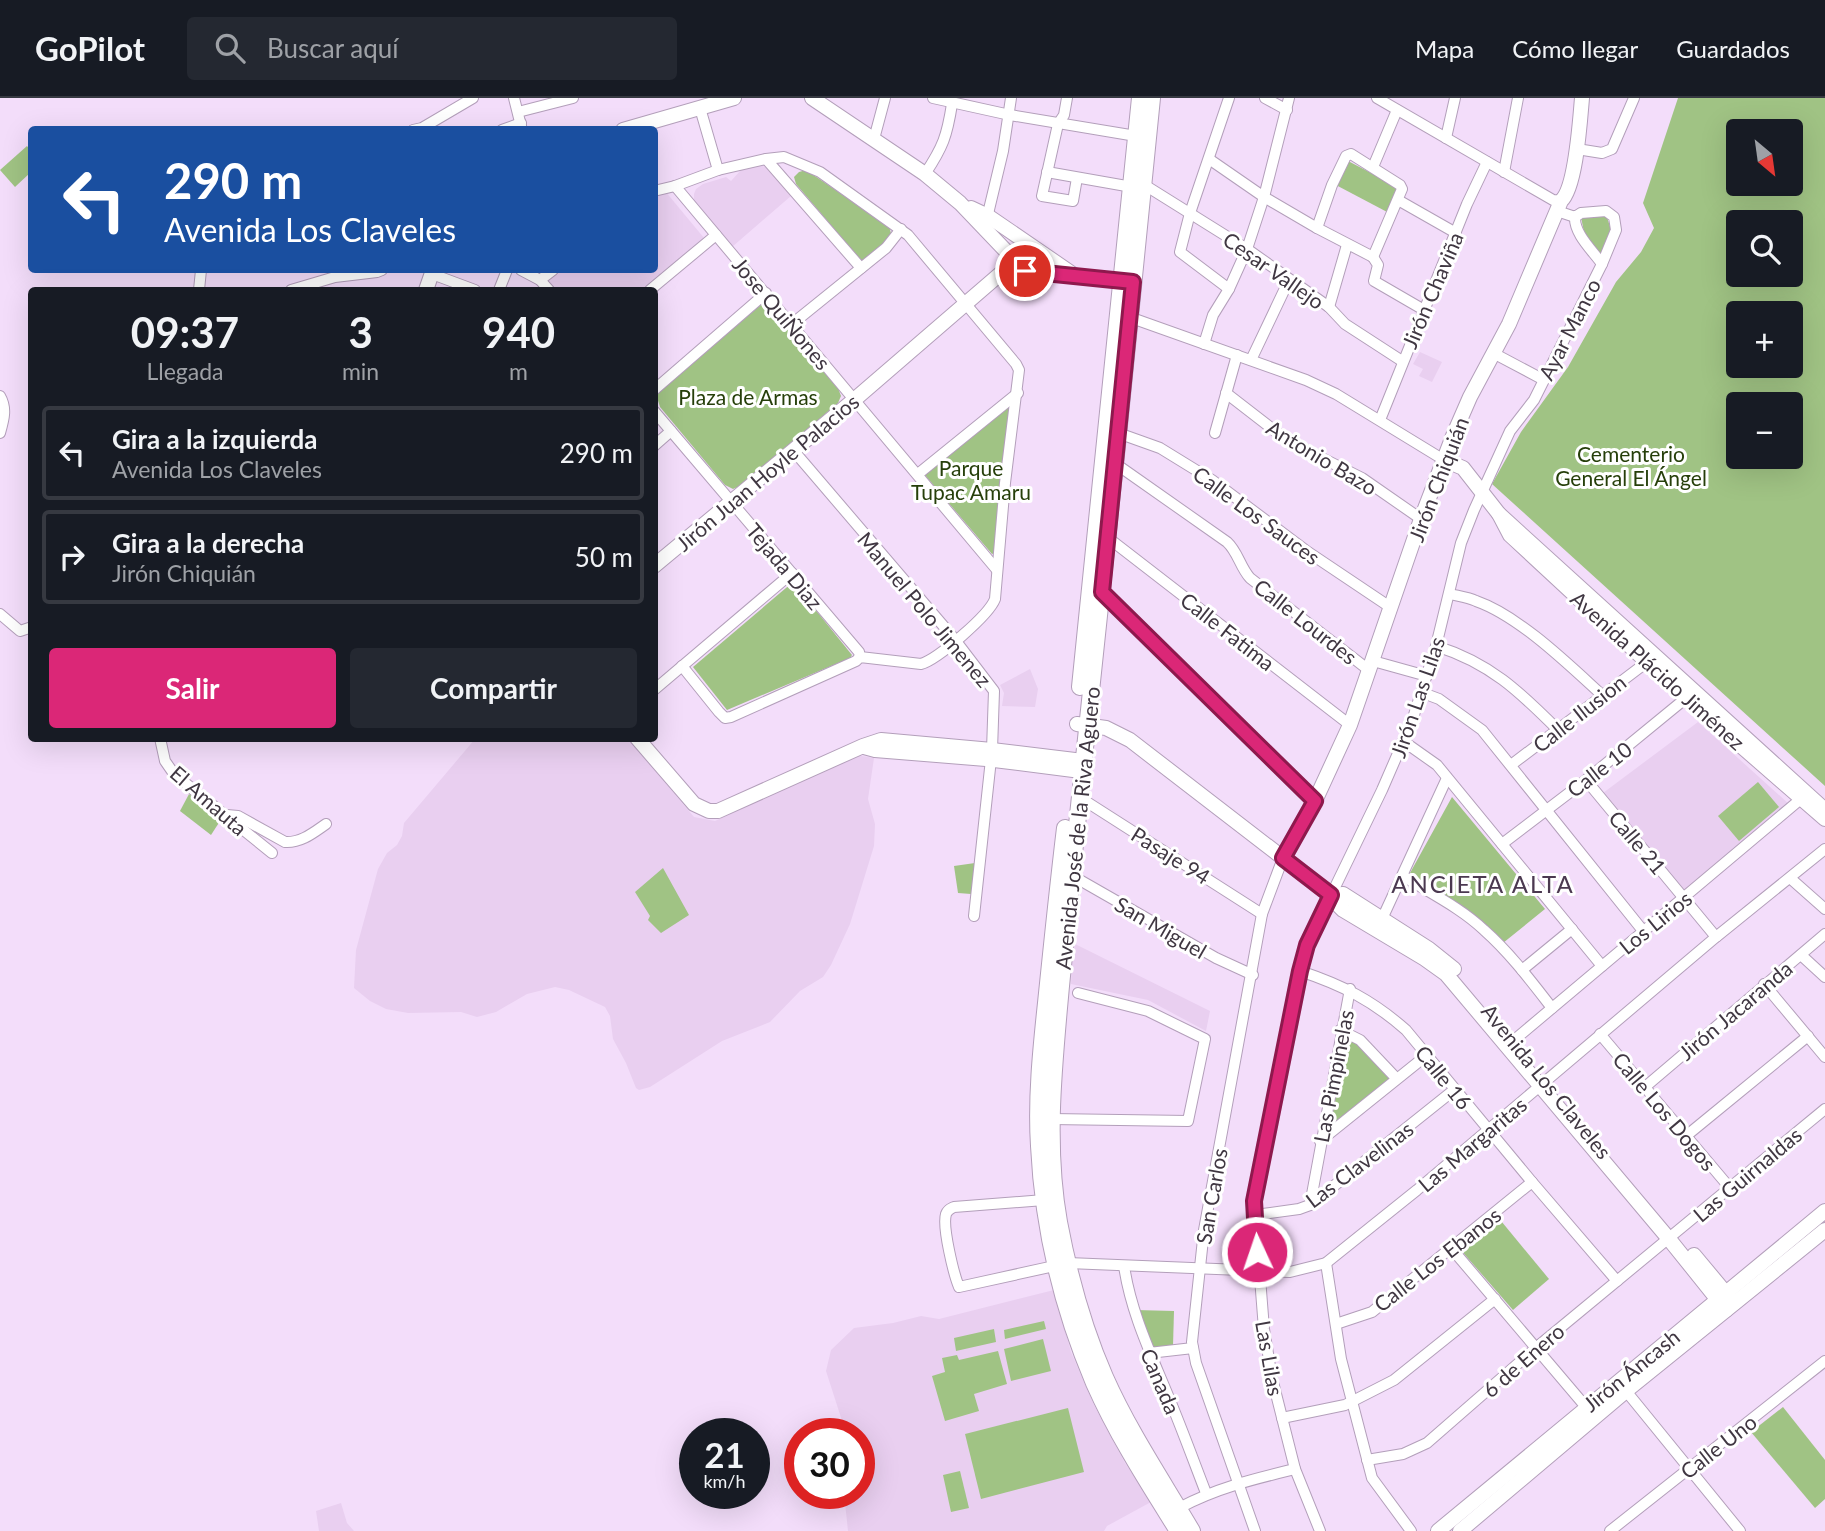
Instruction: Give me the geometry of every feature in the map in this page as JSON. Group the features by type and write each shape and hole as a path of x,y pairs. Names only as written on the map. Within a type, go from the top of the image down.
{"main road":[{"name":"Avenida José de la Riva Aguero","path":"1138,185 1136,136 1140,98"},
{"name":"Avenida José de la Riva Aguero","path":"1152,98 1127,281 1070,831 1051,947 1038,1134 1044,1200 1062,1265 1074,1331 1106,1394 1125,1444 1178,1531"},
{"name":"Avenida José de la Riva Aguero","path":"1082,725 1102,592 1116,464 1129,317 1127,281"},
{"name":"Avenida José de la Riva Aguero","path":"1062,1265 1051,1119 1071,875 1070,831 1079,797 1077,765"},
{"name":"Avenida José de la Riva Aguero","path":"1106,1394 1192,1531"}],"street":[{"path":"425,126 474,98"},
{"path":"514,98 521,122 573,98"},
{"path":"636,126 734,98"},
{"path":"812,98 925,174 986,222 1011,232 1074,276"},
{"path":"874,139 885,98"},
{"path":"933,98 1010,116 1136,136"},
{"path":"1011,98 1010,116 986,222 999,243 1025,271"},
{"path":"1067,98 1064,115 1058,124 1042,196 1073,201 1077,178"},
{"path":"1229,98 1190,213 1180,252 1229,289"},
{"path":"1204,344 1213,315 1229,289 1247,249 1264,197 1288,104 1265,98"},
{"path":"1446,138 1455,98"},
{"path":"1504,172 1518,98"},
{"name":"Jirón Chiquián","path":"1283,858 1315,801 1350,725 1444,460 1471,397 1495,354 1559,206 1567,194 1577,149 1582,98"},
{"path":"1577,149 1602,153 1612,149 1618,141 1634,98"},
{"name":"Ayar Manco","path":"1384,100 1553,200 1574,217 1581,213 1606,211 1614,217 1616,230 1602,264 1534,400 1510,431 1482,491"},
{"path":"925,174 947,136 952,104"},
{"path":"700,108 718,170"},
{"path":"1373,167 1397,110"},
{"path":"1317,228 1332,185 1346,156 1351,154 1402,189 1373,257"},
{"path":"658,190 718,170 766,159 784,157 820,172 901,229 966,302 1019,370 1005,483 995,599 993,605 955,640 921,664 860,657 791,691 725,718 682,666"},
{"path":"766,159 860,268"},
{"path":"1209,159 1264,197 1373,257 1378,265 1374,281 1424,310"},
{"name":"Jirón Chaviña","path":"1380,420 1402,361 1487,162"},
{"path":"1047,172 1138,185"},
{"name":"Cesar Vallejo","path":"1138,185 1190,213 1247,249 1329,307 1345,324 1402,361"},
{"name":"Jose QuiÑones","path":"676,186 997,570"},
{"path":"1398,200 1456,233"},
{"path":"1574,217 1575,226 1602,264"},
{"path":"792,324 886,248 901,229"},
{"path":"999,243 1002,236 1011,232"},
{"path":"654,287 716,234"},
{"path":"1329,307 1347,245"},
{"name":"Jirón Juan Hoyle Palacios","path":"658,563 854,400 1000,274 1025,271 1127,281"},
{"path":"301,287 335,277 365,273"},
{"path":"435,273 468,287"},
{"path":"527,273 546,287"},
{"path":"540,280 549,273"},
{"path":"1251,360 1289,280"},
{"path":"658,387 766,293"},
{"path":"1129,317 1306,380 1380,420 1444,460"},
{"path":"1495,354 1544,380"},
{"path":"1215,433 1237,355"},
{"path":"918,474 1018,393"},
{"name":"Antonio Bazo","path":"1226,393 1288,441 1362,478 1421,519"},
{"path":"0,396 5,413 0,433"},
{"name":"Tejada Diaz","path":"658,416 859,652 860,657"},
{"path":"658,442 671,431"},
{"name":"Calle Los Sauces","path":"1118,433 1160,448 1212,480 1308,552 1390,607"},
{"name":"Manuel Polo Jimenez","path":"793,450 955,640 994,691 991,755 974,916"},
{"name":"Avenida Plácido Jiménez","path":"1444,460 1463,468 1499,514 1510,535 1647,662 1690,695 1825,810"},
{"name":"Calle Lourdes","path":"1116,464 1227,542 1235,550 1250,578 1371,666 1427,676"},
{"name":"Jirón Las Lilas","path":"1331,895 1404,741 1423,693 1461,544 1482,491"},
{"name":"Avenida Plácido Jiménez","path":"1499,514 1825,819"},
{"name":"Calle Fatima","path":"1107,537 1350,725"},
{"path":"658,687 792,573"},
{"path":"1102,592 1315,801"},
{"path":"1450,594 1477,601 1510,618 1562,659 1601,695"},
{"path":"0,614 20,631 28,628"},
{"path":"1436,646 1459,653 1487,667 1523,695 1558,730"},
{"name":"Calle Ilusion","path":"1511,765 1647,662"},
{"path":"1423,693 1438,699 1482,730 1644,932"},
{"name":"Calle 10","path":"1502,844 1690,695"},
{"name":"Avenida Los Claveles","path":"1082,725 1106,728 1130,740 1331,895 1343,910 1446,974 1510,1043"},
{"path":"640,742 694,804 709,811 718,811 881,740 920,749 1077,765"},
{"path":"1404,741 1437,765 1602,965"},
{"name":"El Amauta","path":"161,742 165,761 174,774 272,853"},
{"path":"1382,919 1447,778"},
{"name":"Calle 21","path":"1586,780 1716,937"},
{"name":"Pasaje 94","path":"1079,797 1262,914"},
{"name":"Los Lirios","path":"1510,1043 1802,799"},
{"path":"225,814 237,816 291,843 305,838 326,824"},
{"name":"Las Margaritas","path":"1044,1200 949,1209 946,1227 959,1287 1062,1265 1258,1271 1304,1270 1326,1263 1825,849"},
{"name":"San Carlos","path":"1255,1531 1193,1348 1204,1230 1253,975 1262,914 1283,858"},
{"name":"San Miguel","path":"1071,875 1216,958 1253,975"},
{"path":"1402,876 1475,922 1522,970 1552,1008"},
{"path":"1790,878 1825,909"},
{"name":"Avenida Los Claveles","path":"1331,895 1343,894 1429,949 1450,966 1543,1084 1726,1301"},
{"name":"Las Lilas","path":"1320,1531 1295,1469 1272,1378 1258,1271 1254,1201 1300,971 1307,945 1331,895"},
{"path":"1522,970 1572,929"},
{"name":"Jirón Jacaranda","path":"1645,1087 1825,934"},
{"path":"1801,954 1825,977"},
{"name":"Calle 16","path":"1300,971 1350,989 1388,1014 1406,1030 1617,1281"},
{"path":"1764,984 1825,1057"},
{"name":"Las Pimpinelas","path":"1310,1205 1340,1030 1350,989"},
{"path":"1051,1119 1188,1121 1193,1098 1205,1039 1148,1011 1078,993"},
{"path":"1340,1030 1360,1040 1396,1078"},
{"name":"Calle Los Dogos","path":"1600,1034 1730,1188"},
{"path":"1686,1136 1808,1036"},
{"path":"1320,1141 1427,1055"},
{"name":"Las Clavelinas","path":"1255,1215 1310,1205 1454,1090"},
{"name":"Las Guirnaldas","path":"1672,1236 1825,1110"},
{"name":"Calle Los Ebanos","path":"1336,1324 1372,1311 1532,1182"},
{"name":"Jirón Áncash","path":"1460,1531 1626,1391 1825,1211"},
{"name":"6 de Enero","path":"1367,1460 1403,1454 1427,1444 1537,1347 1672,1236"},
{"name":"Jirón Áncash","path":"1444,1529 1586,1407 1726,1301 1822,1238"},
{"path":"1452,1249 1586,1407"},
{"path":"1326,1263 1341,1360 1372,1478 1411,1531"},
{"name":"Canada","path":"1124,1266 1128,1294 1149,1353 1206,1493"},
{"path":"1282,1418 1345,1405 1394,1380 1495,1299"},
{"path":"1149,1353 1193,1348"},
{"name":"Calle Uno","path":"1610,1531 1825,1361"},
{"path":"1626,1391 1740,1531"},
{"path":"1179,1508 1206,1493 1295,1469"}],"shaded area":[{"path":"758,165 767,167 791,196 732,247 694,201 694,194 703,184 726,177 731,181 741,170"},
{"path":"665,191 704,238 646,287 552,287 547,281 556,273 658,273 658,193"},
{"path":"1420,352 1442,362 1432,382 1419,376 1423,369 1413,364"},
{"path":"1030,669 1038,689 1035,707 1002,706 1004,693 1000,685"},
{"path":"1698,722 1789,804 1681,893 1603,793"},
{"path":"472,742 631,742 694,817 715,821 856,755 874,758 868,799 875,824 874,846 850,924 823,977 800,991 770,1022 722,1041 650,1087 639,1090 613,1039 610,1016 605,1007 569,990 555,987 527,994 496,1012 477,1017 461,1012 408,1013 386,1009 354,988 356,950 378,869 387,853 397,845 404,823"},
{"path":"1073,943 1210,1011 1206,1031 1148,1000 1071,984"},
{"path":"1054,1290 1071,1352 1094,1405 1125,1463 1151,1502 1107,1526 1104,1531 848,1531 846,1509 875,1509 875,1418 841,1418 826,1371 831,1350 854,1328 921,1316 939,1319"},
{"path":"341,1503 347,1523 354,1531 319,1531 316,1511"}],"green space":[{"name":"Cementerio General El Ángel","path":"1678,98 1825,98 1825,786 1492,484 1521,432 1568,367 1616,282 1641,252 1654,228 1643,203"},
{"path":"27,146 28,175 15,187 0,170"},
{"path":"1348,161 1398,187 1389,213 1334,184"},
{"path":"806,170 889,226 892,237 863,263 796,184 794,177"},
{"path":"1581,217 1607,217 1611,230 1601,255 1584,232"},
{"name":"Plaza de Armas","path":"763,303 769,305 838,388 841,396 838,403 742,485 733,489 725,485 660,407 658,392"},
{"name":"Parque Tupac Amaru","path":"1006,406 1011,410 995,553 992,554 924,474"},
{"path":"793,582 852,655 727,710 693,667"},
{"path":"1758,782 1779,807 1739,841 1718,816"},
{"path":"189,794 222,818 211,835 180,811"},
{"path":"1452,797 1545,909 1503,943 1477,919 1410,873"},
{"path":"975,863 971,894 958,893 954,866"},
{"path":"663,868 689,915 661,933 648,920 650,916 635,892"},
{"path":"1345,1037 1360,1046 1391,1080 1327,1129"},
{"path":"1497,1216 1549,1279 1513,1310 1459,1248"},
{"path":"1135,1310 1174,1311 1173,1346 1152,1348"},
{"path":"1044,1321 1046,1329 1005,1339 1004,1330"},
{"path":"994,1329 996,1342 956,1351 954,1338"},
{"path":"1043,1339 1051,1371 1011,1381 1004,1349"},
{"path":"998,1351 1007,1384 974,1394 979,1411 945,1421 932,1376 945,1372 942,1358 957,1355 959,1360"},
{"path":"1783,1407 1825,1460 1825,1499 1815,1508 1751,1432"},
{"path":"1068,1408 1084,1472 981,1499 965,1434"},
{"path":"960,1471 969,1508 951,1512 943,1475"}],"district":[{"name":"ANCIETA ALTA","path":"1483,883"}],"route":[{"path":"1025,271 1133,282 1102,592 1315,801 1283,858 1331,895 1307,945 1300,971 1254,1201 1257,1252"}]}
